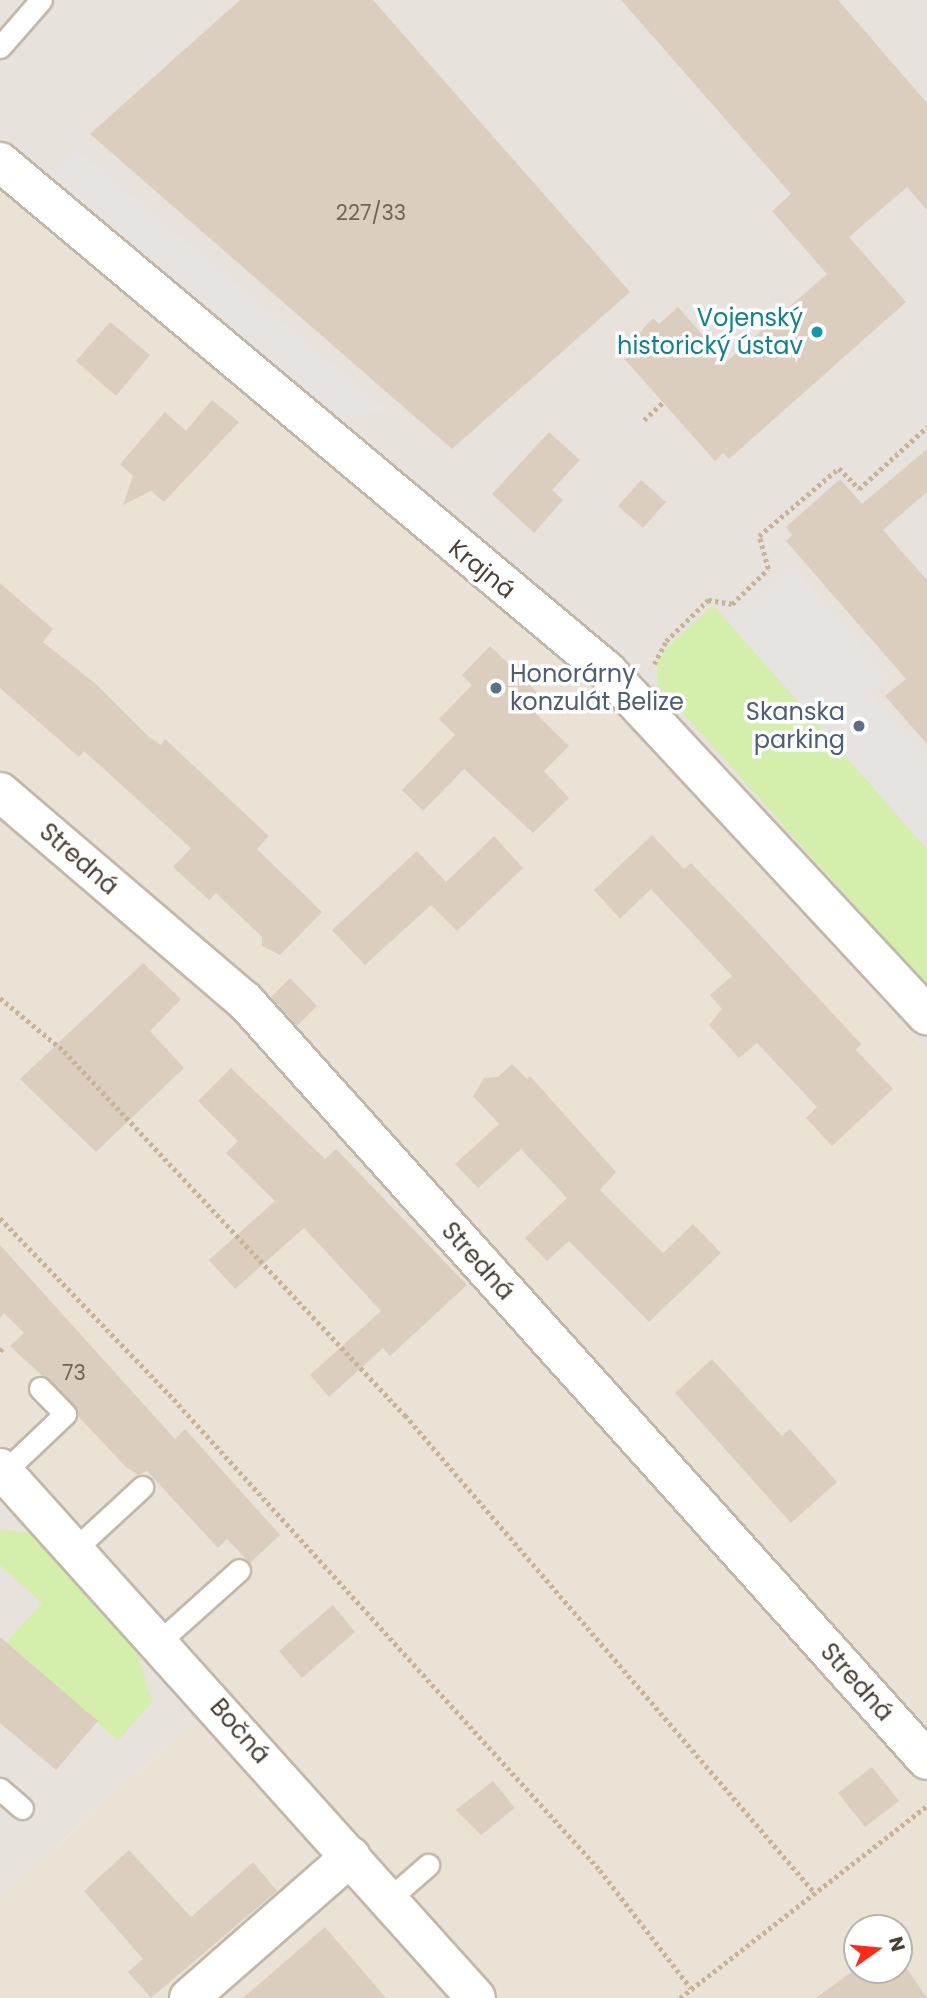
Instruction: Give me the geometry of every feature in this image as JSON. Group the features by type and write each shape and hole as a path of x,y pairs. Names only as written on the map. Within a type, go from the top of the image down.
{"street":[{"name":"Krajná","path":"0,163 607,671 927,1015"},
{"name":"Stredná","path":"0,792 245,1001 927,1760"},
{"name":"Bočná","path":"5,1480 76,1548 476,1998"},
{"path":"190,1998 351,1856"}],"lane":[{"path":"0,47 41,0"},
{"path":"5,1480 65,1414 40,1388"},
{"path":"76,1548 142,1487"},
{"path":"160,1641 239,1570"},
{"path":"0,1788 22,1808"},
{"path":"389,1899 428,1865"}],"path":[{"path":"644,420 663,402"},
{"path":"750,587 768,569 759,536 839,468 859,489 927,427"},
{"path":"0,998 64,1051 405,1415 815,1893"},
{"path":"0,1218 169,1394 600,1870 691,1989"},
{"path":"680,1998 927,1806"}],"shaded area":[{"path":"0,0 927,0 927,1051 580,663 0,189"},
{"path":"77,150 389,412 332,420 48,178"},
{"path":"0,189 580,663 927,1051 927,1998 0,1998 0,1897 221,1698 0,1459"},
{"name":"Skanska parking","path":"792,565 889,677 871,694 927,759 927,849 729,622"},
{"path":"0,1459 221,1698 0,1897"}],"green space":[{"path":"713,605 927,849 927,986 658,685 657,663 667,648"},
{"path":"0,1530 28,1532 56,1545 130,1627 152,1702 118,1741 6,1642 42,1603 0,1565"}],"building":[{"path":"240,0 373,0 630,292 452,449 90,134"},
{"path":"621,0 838,0 927,103 927,210 907,187 849,237 906,302 729,459 723,453 715,461 620,354 653,318 659,324 678,307 726,362 827,274 772,211 791,194"},
{"path":"110,322 150,355 116,396 76,361"},
{"path":"212,400 239,422 164,502 151,491 123,505 133,476 120,464 165,412 186,431"},
{"path":"549,432 580,460 552,490 563,500 534,533 492,494"},
{"path":"927,449 927,492 883,530 927,580 927,744 885,696 906,679 786,541 792,535 786,527 840,479 862,504"},
{"path":"641,480 666,502 643,528 618,506"},
{"path":"0,583 53,629 43,642 96,684 149,737 161,745 165,739 269,836 257,849 322,912 280,955 262,946 262,937 216,893 209,900 173,867 191,848 84,751 79,757 0,688"},
{"path":"490,646 538,693 526,704 569,746 544,771 569,798 533,833 464,769 423,811 402,790 455,735 439,719 472,685 462,675"},
{"path":"652,835 684,869 691,863 748,922 861,1044 856,1050 893,1089 832,1146 806,1118 817,1107 757,1043 739,1058 709,1025 722,1009 710,995 732,976 651,889 620,919 594,890"},
{"path":"494,836 523,868 457,931 431,905 365,965 332,930 417,851 446,882"},
{"path":"143,963 181,999 150,1031 184,1068 96,1152 20,1079"},
{"path":"290,978 317,1006 297,1026 271,997"},
{"path":"512,1064 527,1079 530,1076 616,1172 600,1190 663,1253 693,1224 721,1253 649,1322 569,1241 547,1261 525,1238 567,1198 521,1149 478,1188 455,1164 499,1124 473,1096 484,1078 498,1077"},
{"path":"231,1068 325,1159 336,1149 467,1285 390,1356 383,1348 329,1397 310,1375 381,1311 304,1228 235,1289 209,1260 275,1201 226,1153 238,1141 198,1101"},
{"path":"0,1245 175,1439 185,1429 280,1535 250,1563 227,1539 218,1548 147,1471 138,1475 125,1466 78,1416 74,1405 10,1346 24,1333 4,1313 0,1318"},
{"path":"712,1359 782,1436 790,1429 837,1482 791,1523 675,1393"},
{"path":"333,1605 355,1632 302,1678 279,1651"},
{"path":"0,1637 98,1721 56,1770 0,1723"},
{"path":"872,1767 899,1801 865,1827 838,1793"},
{"path":"493,1781 515,1808 481,1835 456,1810"},
{"path":"129,1850 191,1917 253,1862 277,1891 151,1998 128,1972 143,1959 84,1891"},
{"path":"325,1927 386,1998 243,1998"},
{"path":"843,1978 843,1984 913,1984 913,1978 927,1998 816,1998"}],"place":[{"name":"Vojenský historický ústav","path":"817,332"},
{"name":"Honorárny konzulát Belize","path":"496,688"},
{"name":"Skanska parking","path":"859,726"}]}
